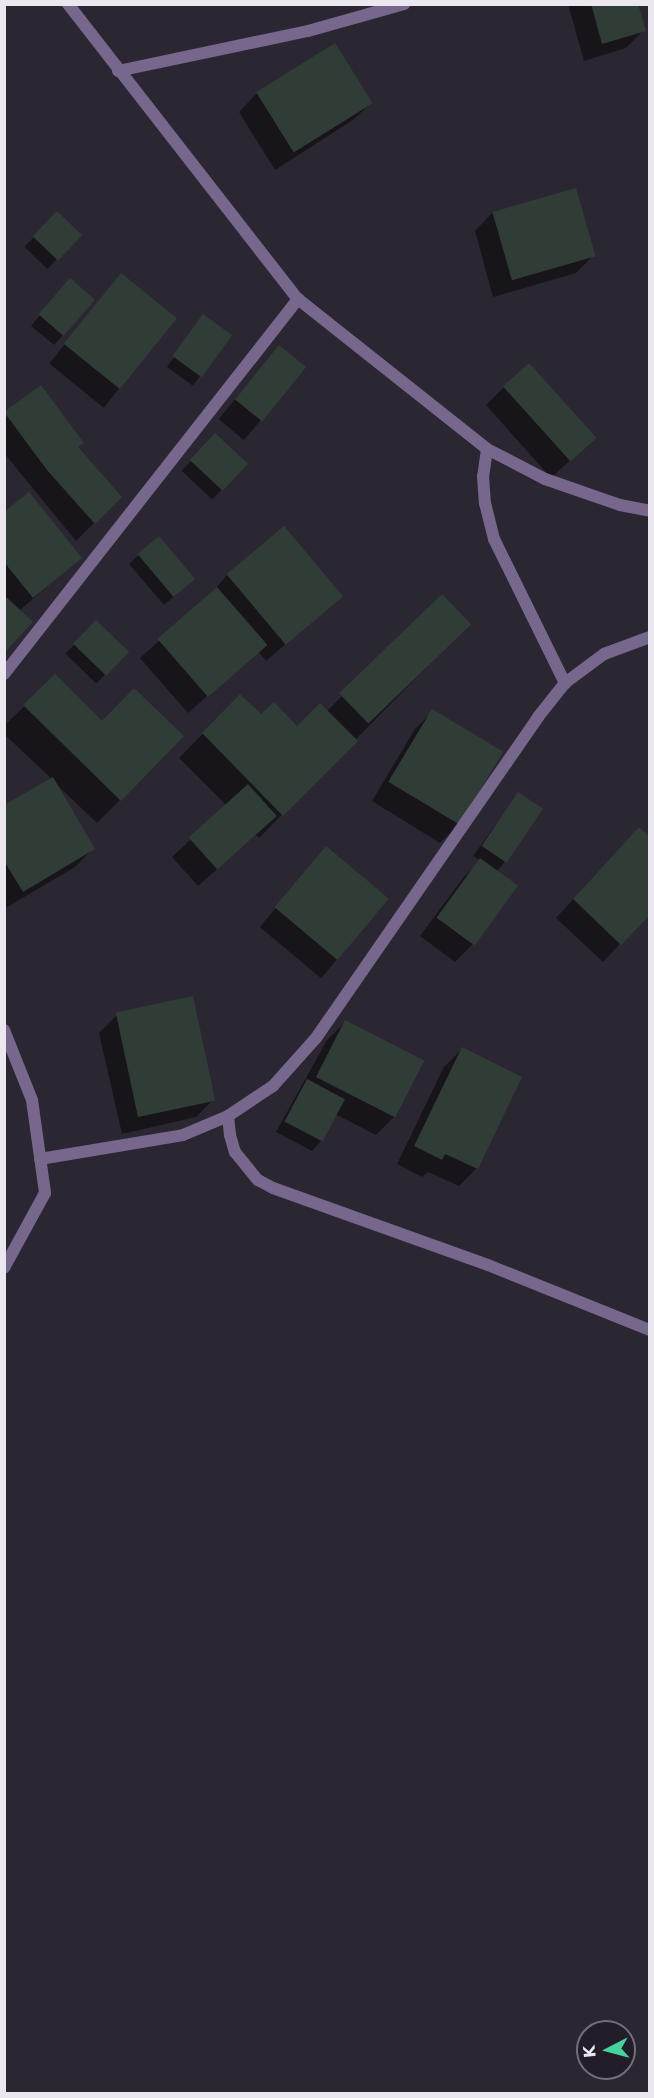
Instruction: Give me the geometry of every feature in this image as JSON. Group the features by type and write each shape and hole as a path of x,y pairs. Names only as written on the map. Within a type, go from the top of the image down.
{"street":[{"path":"68,4 298,300 487,449 545,479 620,505 650,511"},
{"path":"118,71 308,32 404,4"},
{"path":"4,675 298,300"},
{"path":"487,449 483,476 485,503 494,539 565,684"},
{"path":"40,1159 183,1135 228,1116 273,1086 316,1038 538,717 565,684 604,654 650,637"},
{"path":"4,1030 32,1100 45,1193 4,1268"},
{"path":"228,1116 235,1152 258,1180 273,1188 488,1265 650,1330"}],"building":[{"path":"591,4 638,4 646,31 602,44"},
{"path":"335,43 373,103 294,152 256,92"},
{"path":"576,188 596,256 512,280 492,212"},
{"path":"57,211 82,235 58,260 33,236"},
{"path":"121,273 177,318 120,389 64,344"},
{"path":"70,278 95,300 63,336 39,314"},
{"path":"203,314 232,335 202,377 172,356"},
{"path":"279,345 306,367 262,421 235,399"},
{"path":"529,363 597,438 571,461 503,386"},
{"path":"41,385 84,443 78,447 122,497 95,524 47,470 4,412"},
{"path":"215,433 248,464 223,491 190,460"},
{"path":"29,492 82,558 33,598 4,562 4,512"},
{"path":"284,526 343,596 286,645 227,574"},
{"path":"159,536 195,579 174,597 138,554"},
{"path":"217,587 268,645 208,697 157,639"},
{"path":"442,594 471,624 368,724 339,693"},
{"path":"4,595 33,622 4,653"},
{"path":"96,620 129,652 106,676 73,644"},
{"path":"55,674 102,721 134,688 184,736 121,801 23,705"},
{"path":"240,694 261,714 274,702 297,726 320,703 358,741 283,816 202,733"},
{"path":"432,709 503,752 459,825 388,782"},
{"path":"53,777 95,849 23,892 4,861 4,805"},
{"path":"248,784 277,816 217,869 189,838"},
{"path":"518,792 543,809 507,863 482,846"},
{"path":"639,827 650,837 650,915 621,945 573,899"},
{"path":"326,846 389,899 337,960 275,907"},
{"path":"480,858 518,886 475,945 437,918"},
{"path":"193,996 215,1101 138,1117 116,1012"},
{"path":"345,1020 424,1060 395,1117 316,1077"},
{"path":"462,1047 522,1077 478,1169 445,1154 442,1160 414,1146"},
{"path":"307,1079 345,1099 322,1142 284,1121"}]}
